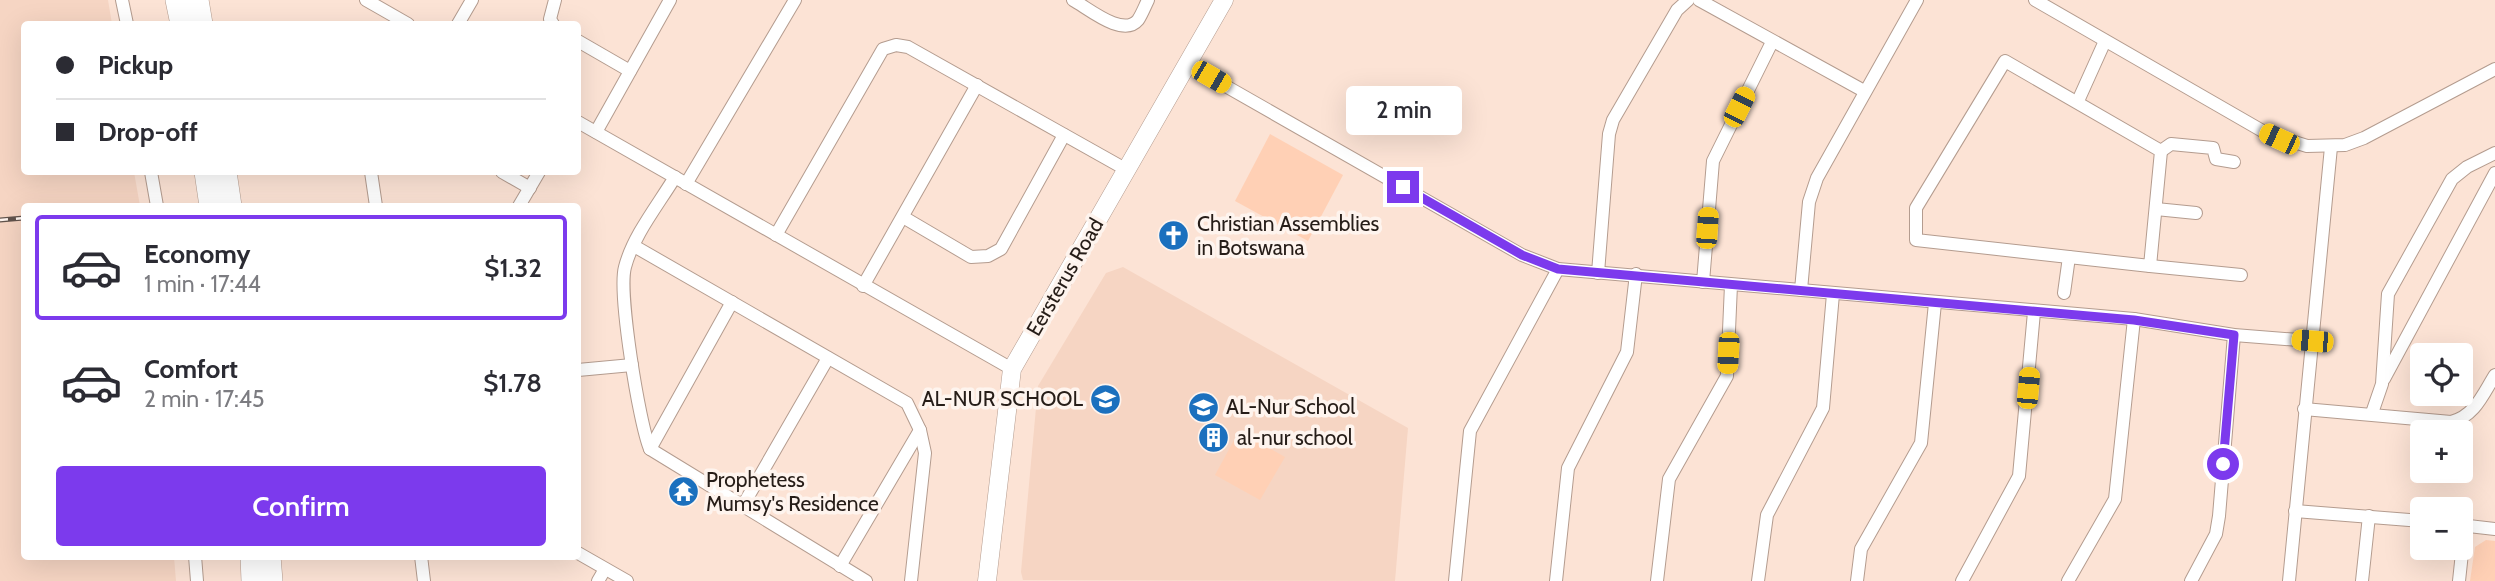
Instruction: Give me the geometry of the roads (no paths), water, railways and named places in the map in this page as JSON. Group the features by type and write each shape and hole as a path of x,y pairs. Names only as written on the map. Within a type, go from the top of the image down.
{"highway":[{"path":"177,0 181,21"},
{"path":"197,0 200,21"},
{"path":"206,175 211,203"},
{"path":"225,175 230,203"},
{"path":"252,560 253,581"},
{"path":"269,560 271,581"}],"street":[{"path":"122,0 126,21"},
{"path":"366,0 403,21"},
{"path":"460,21 472,0"},
{"path":"551,21 555,0"},
{"path":"596,132 670,0"},
{"path":"687,184 795,0"},
{"path":"1073,0 1115,24 1128,26 1137,21 1148,0"},
{"name":"Eersterus Road","path":"987,581 1012,369 1224,0"},
{"path":"1598,273 1609,134 1614,120 1677,10 1688,0"},
{"path":"1699,0 1864,91"},
{"path":"1801,290 1812,190 1864,91 1917,0"},
{"path":"2035,0 2266,133 2307,146 2331,147 2364,138 2495,69"},
{"path":"2078,102 2105,41"},
{"path":"1703,282 1713,161 1772,42"},
{"path":"581,43 630,71"},
{"path":"776,235 883,49 896,45 908,47 1128,170"},
{"path":"2161,151 2005,61 1914,212 1916,240 2241,275"},
{"path":"1187,64 1522,255 1558,269 2134,320 2234,335 2312,341"},
{"path":"863,286 977,85"},
{"path":"581,124 1012,369"},
{"path":"903,217 971,257 988,256 1001,249 1064,135"},
{"path":"2161,151 2171,144 2213,148 2216,159 2234,162"},
{"path":"2289,581 2331,147"},
{"path":"2150,266 2161,151"},
{"path":"2382,384 2385,309 2393,280 2452,179 2467,167 2495,153"},
{"path":"2372,413 2382,384 2495,173"},
{"path":"152,175 156,203"},
{"path":"371,175 376,203"},
{"path":"507,175 530,188"},
{"path":"521,203 537,175"},
{"path":"675,177 634,246 623,278 632,365 650,449 866,581"},
{"path":"2156,209 2196,213"},
{"path":"634,246 907,404 920,430 925,453 911,581"},
{"path":"2064,293 2069,257"},
{"path":"1455,581 1470,431 1558,269"},
{"path":"1556,581 1567,468 1628,352 1636,274"},
{"path":"1657,581 1669,479 1722,390 1727,376 1731,285"},
{"path":"1758,581 1767,515 1823,408 1833,294"},
{"path":"650,449 732,302"},
{"path":"1857,581 1861,549 1921,443 1935,303"},
{"path":"1962,581 2019,476 2034,312"},
{"path":"2068,581 2115,499 2134,320"},
{"path":"2192,581 2217,525 2234,335"},
{"path":"742,507 828,358"},
{"path":"581,370 632,365"},
{"path":"2304,409 2451,422 2463,419 2472,412 2495,375"},
{"path":"840,566 920,430"},
{"path":"2295,511 2410,520"},
{"path":"2362,581 2369,516"},
{"path":"2473,526 2495,529"},
{"path":"581,554 627,581"},
{"path":"195,560 197,581"},
{"path":"421,560 424,581"},
{"path":"2459,581 2460,560"},
{"path":"598,581 606,569"}],"railway":[{"path":"0,220 21,218"}],"place":[{"name":"Christian Assemblies in Botswana","path":"1174,236"},
{"name":"AL-NUR SCHOOL","path":"1106,399"},
{"name":"AL-Nur School","path":"1203,407"},
{"name":"al-nur school","path":"1214,438"},
{"name":"Prophetess Mumsy's Residence","path":"683,492"}]}
